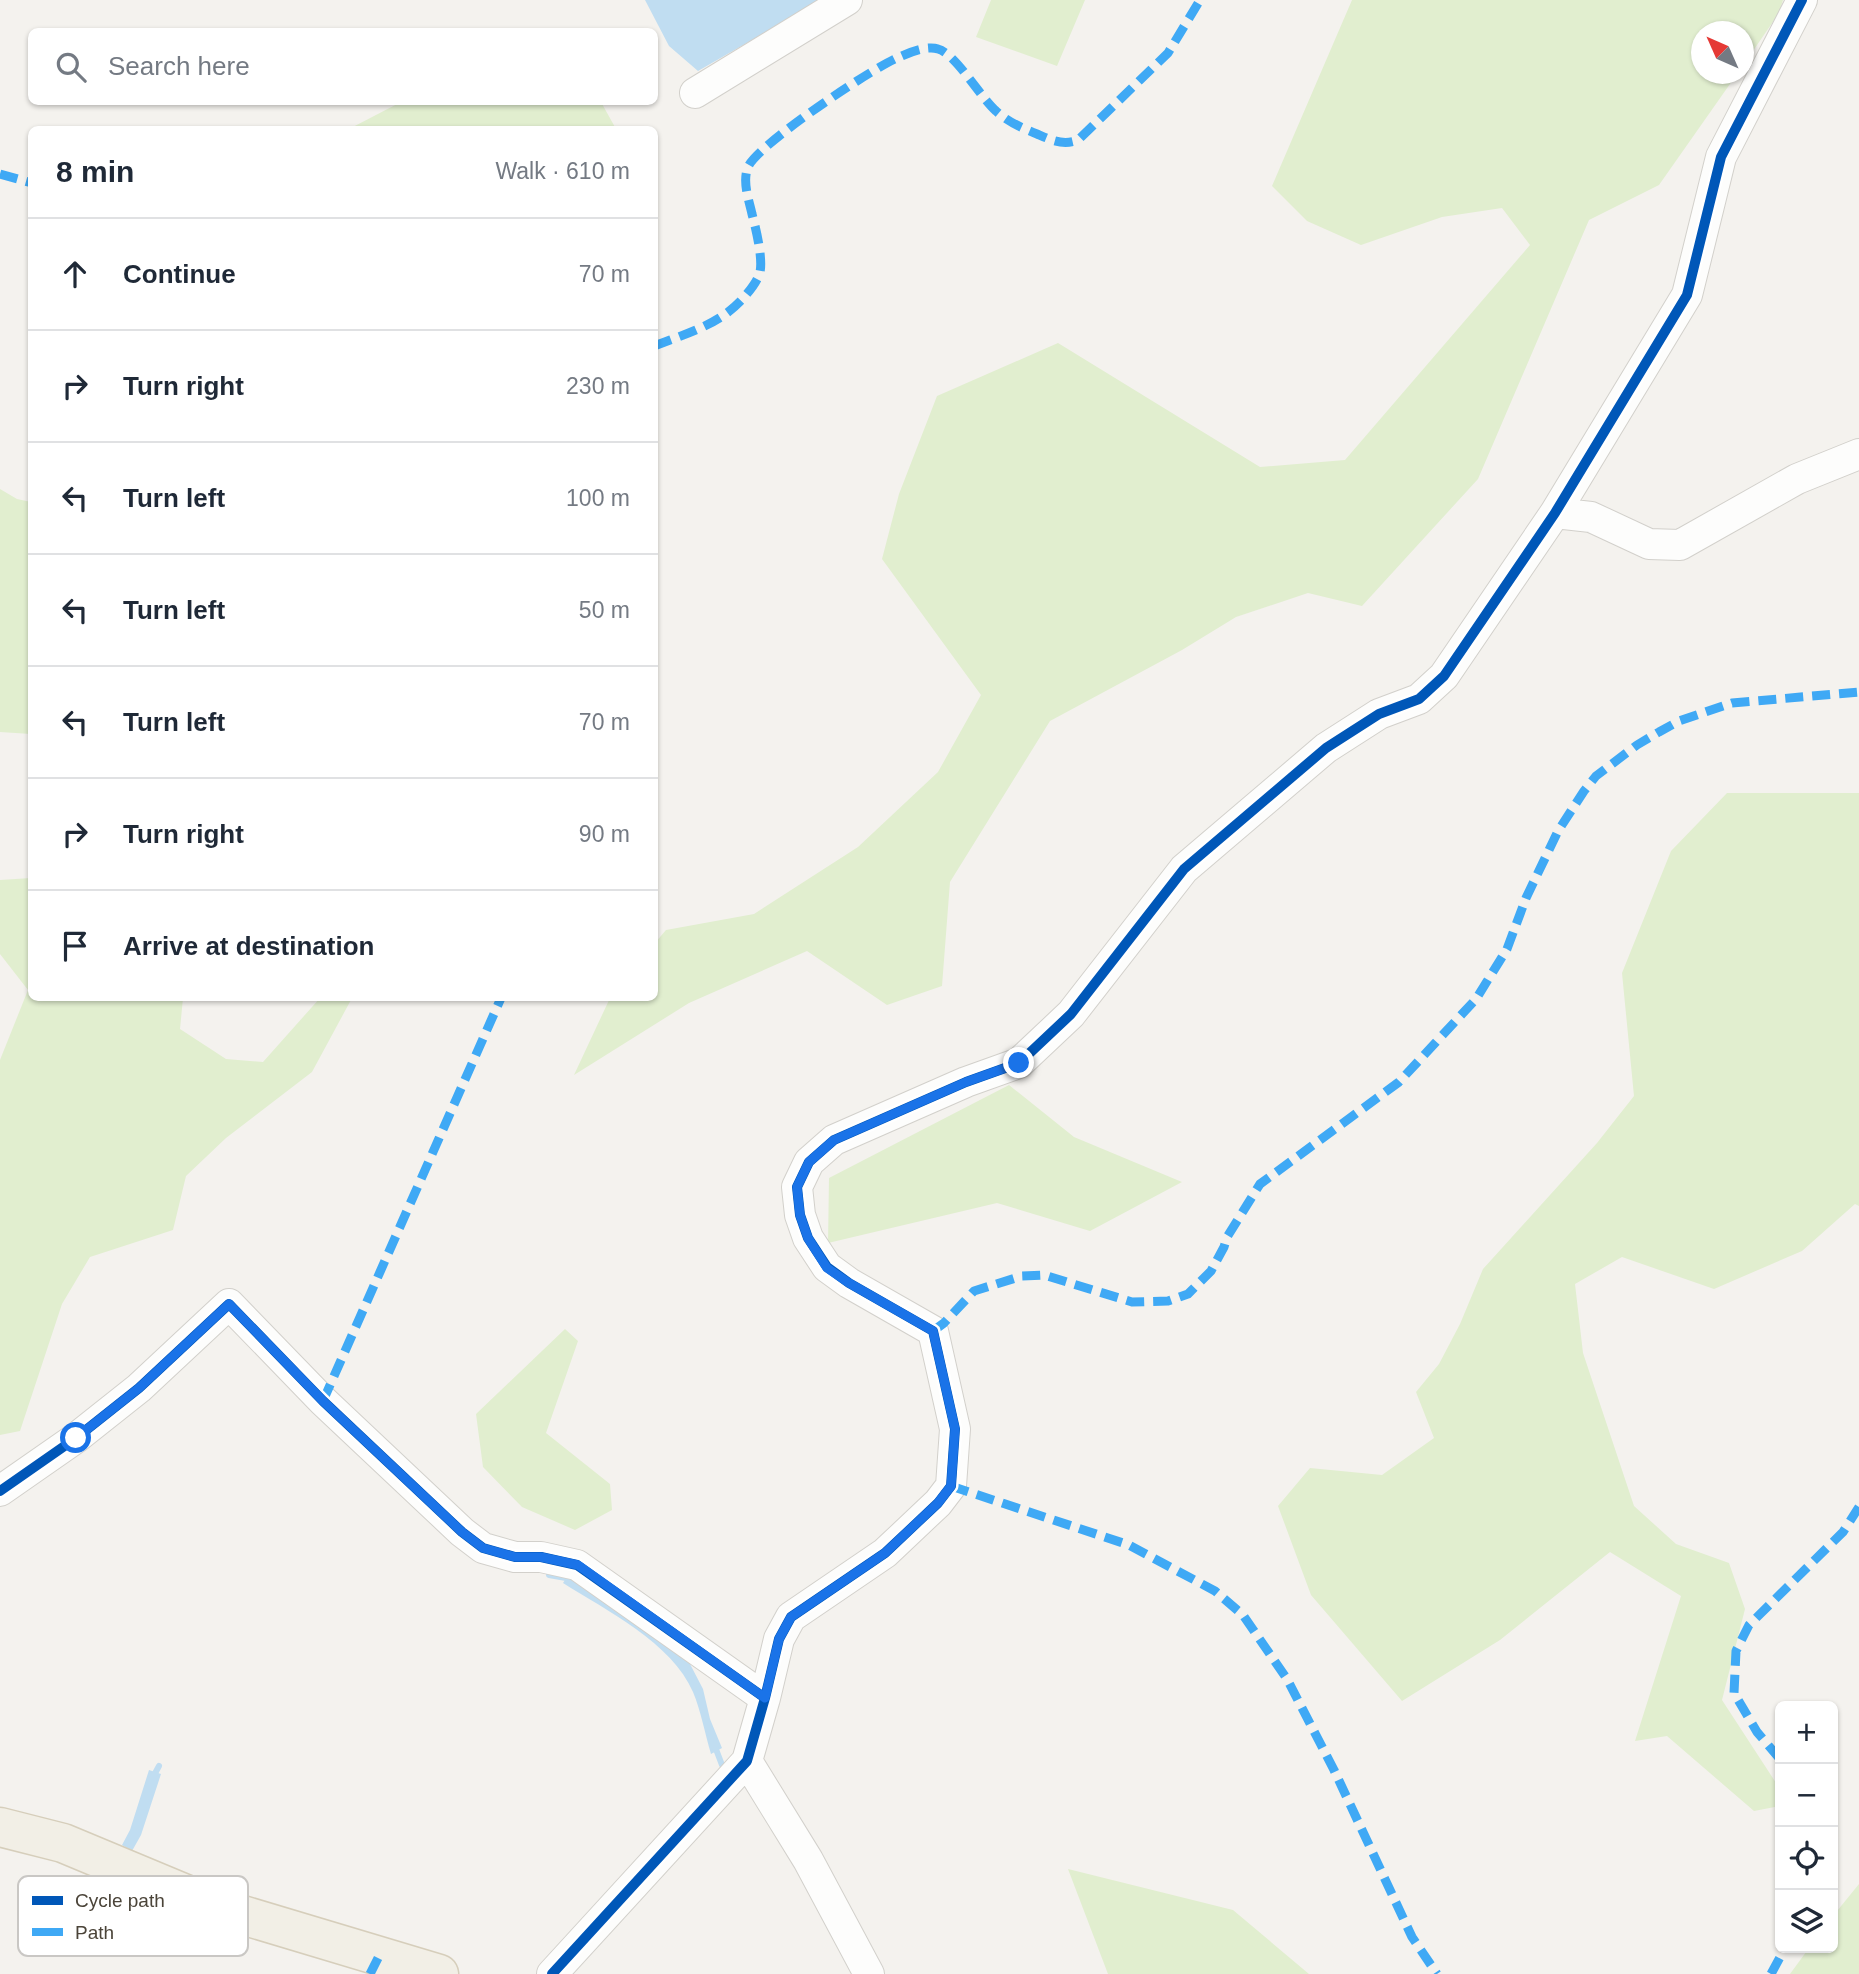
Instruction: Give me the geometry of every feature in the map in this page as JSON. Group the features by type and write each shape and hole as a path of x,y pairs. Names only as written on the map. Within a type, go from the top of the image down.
{"main road":[{"path":"0,1827 62,1843 142,1876"},
{"path":"248,1917 439,1974"}],"street":[{"path":"695,93 847,0"},
{"path":"552,1974 747,1760 779,1639 791,1617 885,1553 938,1503 951,1486 955,1429 933,1331 827,1268 808,1238 800,1215 797,1187 809,1162 834,1140 966,1082 1019,1063 1071,1014 1184,869 1326,748 1379,714 1419,699 1444,676 1555,513 1687,295 1721,157 1802,0"},
{"path":"1555,513 1591,517 1648,544 1680,545 1797,479 1859,454"},
{"path":"0,1491 76,1438 139,1388 229,1304 333,1410 462,1532 483,1548 515,1557 541,1557 578,1565 765,1698"},
{"path":"747,1760 807,1860 869,1974"}],"green space":[{"path":"991,0 1085,0 1057,66 976,37"},
{"path":"1352,0 1783,0 1779,13 1754,49 1754,21 1691,21 1691,84 1730,84 1659,185 1589,220 1478,479 1362,606 1308,593 1236,617 1182,650 1050,721 950,882 942,986 887,1005 807,951 689,1003 574,1075 609,1001 658,1001 658,939 666,930 754,914 858,847 938,772 981,695 882,559 899,494 937,396 1058,343 1260,467 1345,460 1530,245 1502,208 1442,217 1361,245 1307,221 1272,186"},
{"path":"395,105 603,105 614,126 355,126"},
{"path":"0,489 17,499 28,501 28,734 0,732"},
{"path":"1727,793 1859,793 1859,1206 1855,1204 1802,1251 1714,1289 1622,1257 1575,1284 1583,1353 1634,1506 1676,1544 1729,1563 1745,1609 1722,1700 1775,1781 1775,1807 1754,1811 1667,1736 1635,1741 1681,1596 1610,1552 1500,1640 1402,1701 1311,1595 1278,1506 1310,1468 1382,1475 1434,1438 1416,1392 1439,1364 1460,1324 1483,1269 1597,1143 1634,1096 1622,973 1671,851"},
{"path":"28,878 28,990 0,954 0,880"},
{"path":"28,990 28,1001 183,1001 180,1029 226,1059 263,1062 317,1001 350,1001 312,1072 226,1138 186,1176 173,1230 90,1257 62,1304 20,1431 0,1435 0,1060"},
{"path":"1009,1085 1074,1137 1182,1182 1090,1231 997,1203 828,1243 829,1178"},
{"path":"565,1329 578,1341 546,1433 610,1484 612,1510 575,1530 522,1507 483,1467 476,1414"},
{"path":"1068,1869 1233,1910 1309,1974 1108,1974"},
{"path":"1859,1884 1859,1974 1790,1974 1805,1953 1838,1953 1838,1910"}],"water":[{"path":"645,0 821,0 698,71 669,46"},
{"path":"569,1574 666,1641 690,1664 703,1689 710,1719 722,1748 711,1754 693,1692 670,1658 636,1629 563,1583"},
{"path":"149,1770 161,1774 141,1835 132,1851 122,1845 130,1830"}],"waterway":[{"path":"549,1575 572,1582"},
{"path":"714,1744 722,1765"},
{"path":"153,1777 159,1766"}],"marked path":[{"path":"658,345 715,320 737,305 750,290 759,275 761,259 747,191 748,167 771,142 864,77 912,52 928,48 938,49 960,67 990,105 1005,118 1052,140 1073,142 1168,53 1200,0"},
{"path":"0,174 28,182"},
{"path":"933,1331 974,1291 1022,1276 1044,1275 1132,1302 1168,1301 1188,1294 1211,1271 1227,1237 1260,1184 1399,1082 1476,999 1507,949 1526,898 1558,831 1596,776 1637,745 1679,721 1732,703 1859,692"},
{"path":"323,1401 500,1001"},
{"path":"951,1486 1129,1545 1215,1591 1243,1615 1287,1679 1334,1770 1412,1937 1437,1974"},
{"path":"1775,1753 1757,1732 1734,1693 1736,1651 1749,1625 1843,1532 1859,1507"},
{"path":"1771,1974 1782,1953"},
{"path":"370,1974 379,1956"}],"cycle path":[{"path":"552,1974 747,1761 779,1639 791,1617 885,1553 938,1503 951,1486 955,1429 933,1331 849,1283 827,1267 808,1238 800,1215 797,1187 809,1162 834,1140 966,1082 1019,1063 1071,1014 1184,869 1326,748 1379,714 1419,699 1444,676 1555,513 1687,295 1721,157 1802,0"},
{"path":"0,1491 76,1438 139,1388 229,1304 323,1401 462,1532 483,1548 515,1557 541,1557 577,1565 765,1698"}],"route":[{"path":"76,1438 139,1388 229,1304 323,1401 462,1532 483,1548 515,1557 541,1557 578,1565 765,1698 779,1639 791,1617 885,1553 938,1503 951,1486 955,1429 933,1331 827,1268 808,1238 800,1215 797,1187 809,1162 834,1140 966,1082 1019,1063"}]}
